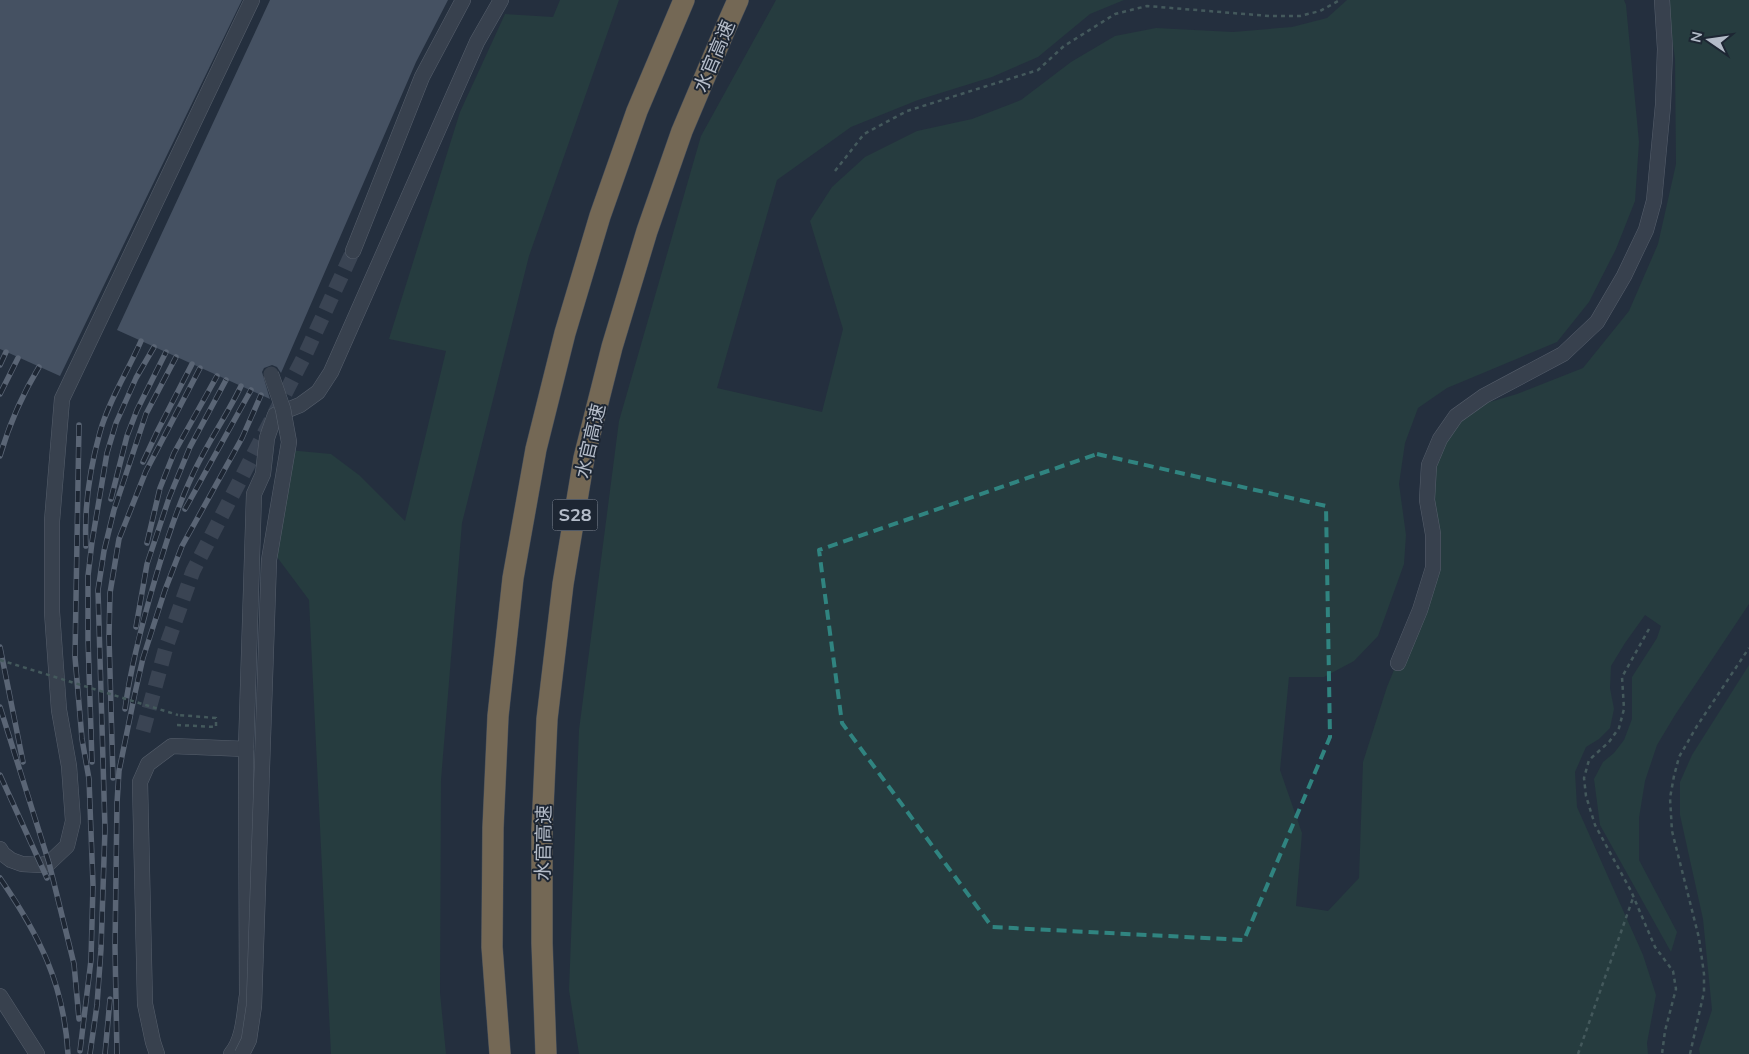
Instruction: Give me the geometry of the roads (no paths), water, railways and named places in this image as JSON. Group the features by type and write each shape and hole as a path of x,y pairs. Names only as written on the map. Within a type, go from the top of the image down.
{"highway":[{"name":"S28","path":"500,1054 492,947 493,828 498,716 513,578 536,449 568,324 600,216 636,111 684,0"},
{"name":"水官高速","path":"546,1054 542,942 542,830 547,719 562,584 584,458 612,347 647,231 682,131 738,0"}],"lane":[{"path":"0,849 11,860 22,864 49,863 67,846 73,821 69,766 59,710 52,612 52,521 62,399 252,0"},
{"path":"353,251 422,78 463,0"},
{"path":"231,1054 242,1029 247,994 246,749 254,494 263,474 267,438 275,415 300,405 318,392 332,372 477,42 501,0"},
{"path":"1398,663 1420,610 1433,568 1432,534 1427,500 1429,465 1440,439 1456,416 1484,396 1563,354 1597,322 1624,276 1646,230 1654,201 1662,115 1665,49 1662,0"},
{"path":"242,1054 249,1040 254,1006 269,560 288,442 283,409 270,374"},
{"path":"157,1054 145,1004 140,782 148,764 172,746 246,749"},
{"path":"0,996 37,1054"}],"tunnel":[{"path":"143,731 166,647 193,571 306,353 353,251"}],"railway":[{"path":"86,546 89,488 100,432 114,397 141,341"},
{"path":"92,762 88,639 88,576 92,542 107,453 116,423 136,378 154,347"},
{"path":"0,365 6,352"},
{"path":"111,499 127,436 137,410 166,352"},
{"path":"90,1054 97,1005 101,949 105,829 98,590 104,551 114,510 146,414 176,357"},
{"path":"0,394 18,358"},
{"path":"143,462 192,364"},
{"path":"0,456 16,410 39,367"},
{"path":"113,778 109,637 110,593 119,539 146,471 200,368"},
{"path":"147,543 160,488 174,453 217,376"},
{"path":"136,627 147,564 169,498 190,447 226,380"},
{"path":"125,709 142,626 172,525 198,465 241,386"},
{"path":"185,509 251,390"},
{"path":"117,1054 115,947 117,803 119,771 135,693 143,658 165,590 182,546 242,438 261,395"},
{"path":"79,425 75,657 82,739 89,779 93,885 91,960 80,1051"},
{"path":"0,647 23,762"},
{"path":"0,707 49,863 74,964 79,1019"},
{"path":"0,775 47,878"},
{"path":"0,878 27,920 47,961 61,1005 66,1028 68,1054"},
{"path":"105,1054 110,999"}]}
